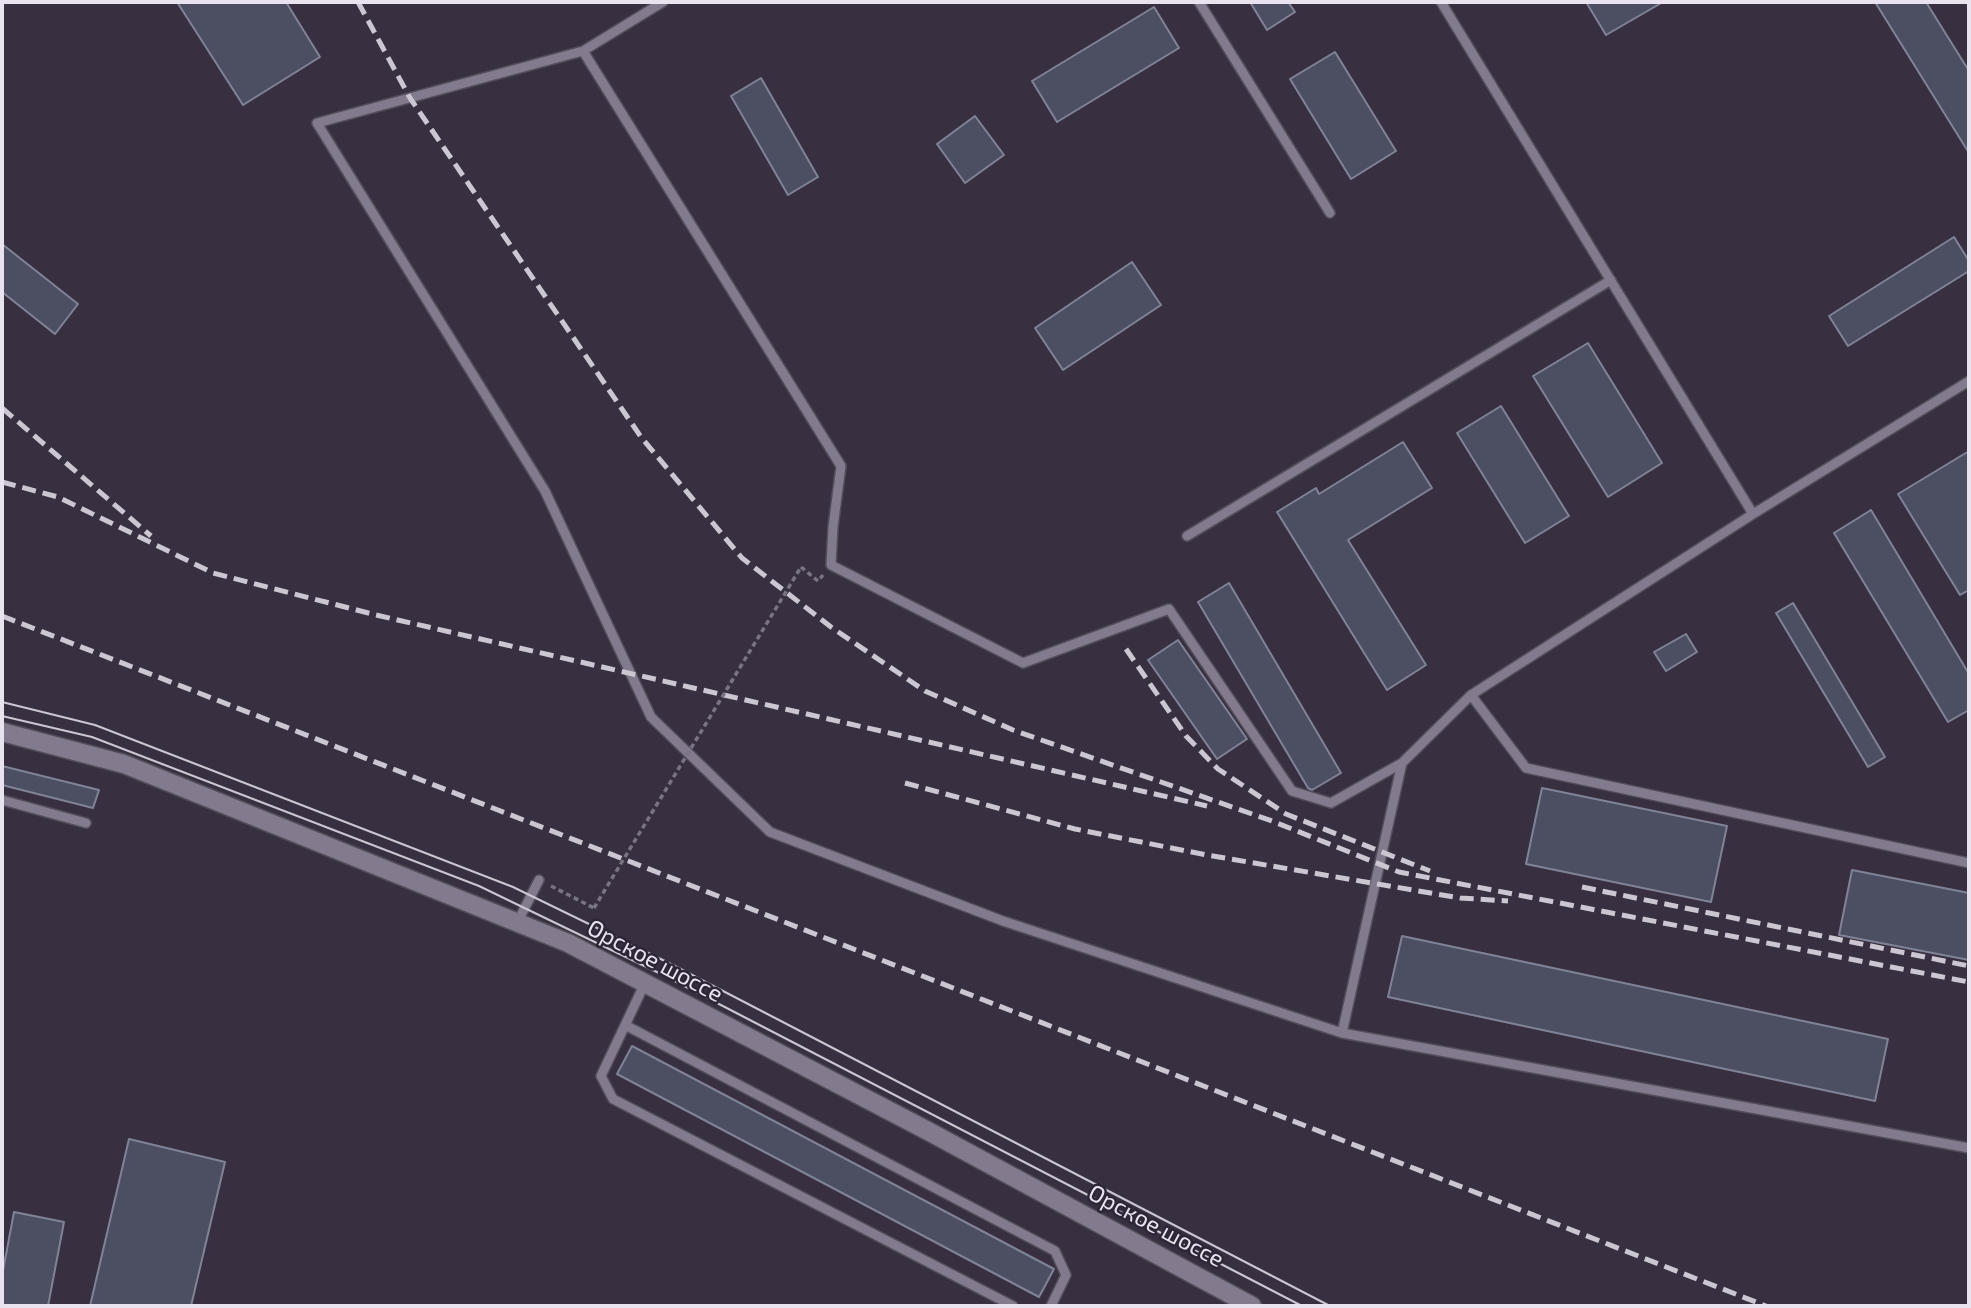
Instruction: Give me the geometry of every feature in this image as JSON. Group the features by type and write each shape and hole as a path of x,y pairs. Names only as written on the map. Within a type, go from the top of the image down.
{"street":[{"name":"Орское шоссе","path":"2,733 124,764 568,943 928,1131 1250,1306"}],"lane":[{"path":"663,2 583,51 317,123 545,491 651,717 770,832 1003,921 1342,1033 1969,1148"},
{"path":"1199,2 1330,213"},
{"path":"1441,2 1753,514"},
{"path":"583,51 841,466 831,565 1023,663 1169,609 1292,791 1331,803 1402,763 1471,695 1753,514 1969,381"},
{"path":"1187,536 1611,280"},
{"path":"1471,695 1526,768 1969,863"},
{"path":"1342,1033 1402,763"},
{"path":"2,800 86,823"},
{"path":"517,923 539,880"},
{"path":"645,983 601,1076 613,1099 1013,1306"},
{"path":"625,1025 1055,1251 1066,1275 1051,1306"}],"path":[{"path":"539,880 594,908 801,567 818,581 831,565"}],"building":[{"path":"177,2 286,2 320,57 243,105"},
{"path":"1250,2 1288,2 1295,12 1267,30"},
{"path":"1586,2 1663,2 1606,35"},
{"path":"1875,2 1926,2 1969,71 1969,153"},
{"path":"1154,7 1179,48 1057,122 1032,81"},
{"path":"1335,52 1396,151 1351,179 1290,79"},
{"path":"761,78 818,177 788,195 731,96"},
{"path":"975,116 1004,155 965,183 937,144"},
{"path":"1954,237 1969,261 1969,271 1848,346 1829,316"},
{"path":"2,244 78,304 55,334 2,292"},
{"path":"1132,262 1161,305 1063,370 1035,328"},
{"path":"1588,343 1662,463 1608,497 1533,376"},
{"path":"1501,406 1569,516 1525,543 1457,433"},
{"path":"1403,442 1432,488 1348,540 1426,665 1387,690 1277,512 1316,488 1319,494"},
{"path":"1969,451 1969,590 1960,595 1898,494"},
{"path":"1871,510 1969,674 1969,710 1948,722 1834,533"},
{"path":"1229,583 1341,773 1312,790 1308,788 1198,602"},
{"path":"1793,603 1885,757 1868,767 1776,613"},
{"path":"1686,634 1697,652 1666,671 1654,652"},
{"path":"1178,640 1247,739 1217,759 1148,660"},
{"path":"2,766 99,790 93,808 2,785"},
{"path":"1542,788 1727,826 1711,902 1526,864"},
{"path":"1852,870 1969,893 1969,960 1839,935"},
{"path":"1402,936 1888,1039 1875,1101 1388,997"},
{"path":"632,1046 1054,1269 1039,1297 617,1074"},
{"path":"129,1139 225,1162 191,1306 90,1306"},
{"path":"14,1212 64,1222 48,1306 2,1306 2,1276"}],"tram line":[{"path":"2,702 95,725 513,887 671,964 1330,1306"},
{"path":"2,716 92,737 479,886 663,975 1302,1306"}],"railway":[{"path":"358,2 410,98 641,437 742,558 831,627 925,691 1013,730 1272,821 1399,872 1969,982"},
{"path":"2,408 151,536"},
{"path":"2,482 58,497 213,573 376,615 1207,806"},
{"path":"2,616 1766,1306"},
{"path":"1126,649 1186,736 1218,769 1286,814 1430,871"},
{"path":"905,783 1075,829 1207,855 1460,898 1508,901"},
{"path":"1582,887 1969,966"}]}
